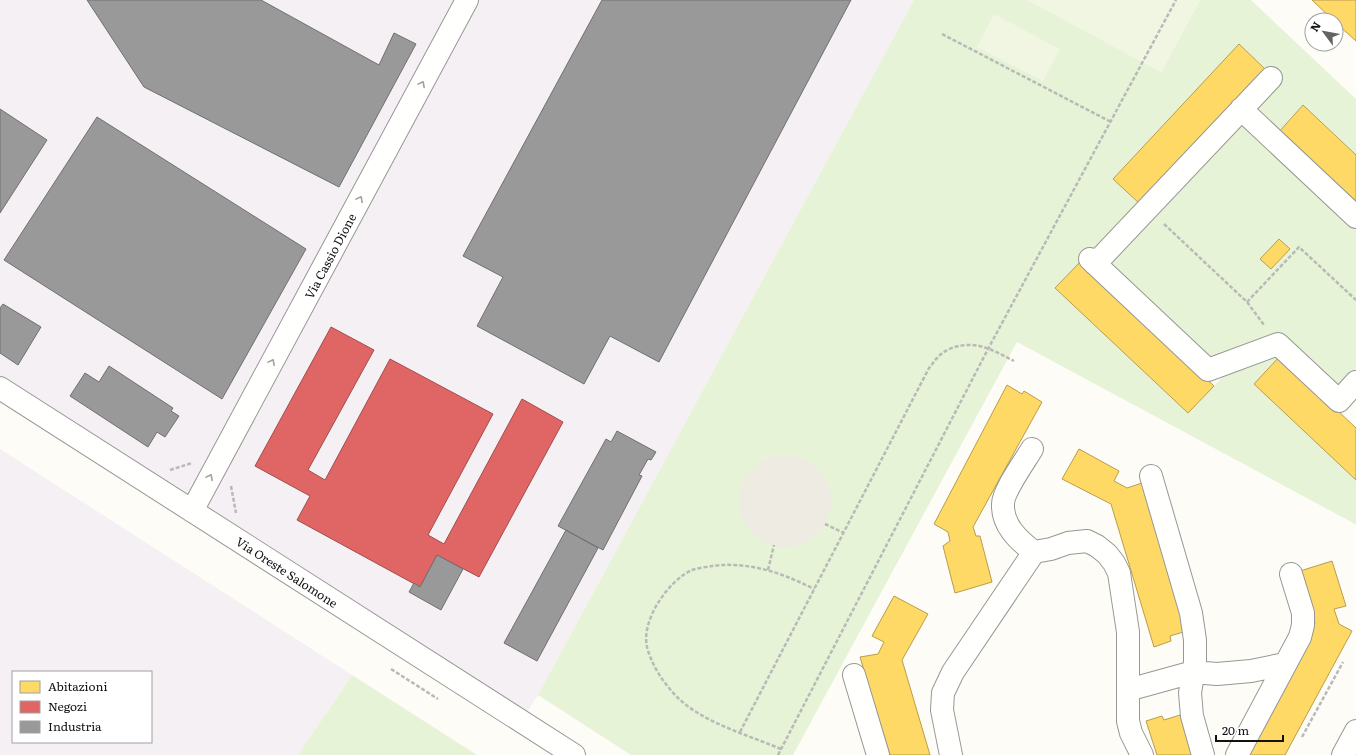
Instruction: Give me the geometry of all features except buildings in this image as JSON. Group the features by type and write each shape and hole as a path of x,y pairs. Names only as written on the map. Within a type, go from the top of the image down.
{"street":[{"name":"Via Cassio Dione","path":"192,511 467,0"},
{"path":"1271,78 1148,209 1093,262 1208,370 1278,344 1339,400 1356,384"},
{"path":"1241,109 1356,217"},
{"name":"Via Oreste Salomone","path":"0,388 574,755"},
{"path":"1032,449 1009,488 1003,503 1005,518 1011,530 1034,552"},
{"path":"1150,476 1191,613 1195,640 1196,662 1190,693 1192,716 1203,755"},
{"path":"951,755 942,710 943,693 953,672 1034,552 1051,549 1068,543 1087,541 1097,546 1107,554 1114,563 1120,579 1128,632 1128,721 1131,733 1142,755"},
{"path":"1237,755 1300,637 1303,625 1303,613 1291,574"},
{"path":"1128,690 1193,672 1217,674 1251,671 1285,664"},
{"path":"854,674 878,755"},
{"path":"1343,755 1356,731"}],"path":[{"path":"778,755 988,349 1176,0"},
{"path":"942,34 1111,122"},
{"path":"1148,209 1247,302 1278,344"},
{"path":"1247,302 1299,247 1356,300"},
{"path":"740,732 930,368 938,357 947,350 970,344 982,346 1014,361"},
{"path":"166,471 202,460 229,476 236,513"},
{"path":"825,524 844,533"},
{"path":"768,570 774,545"},
{"path":"781,749 715,722 679,698 662,678 651,660 647,645 648,631 652,615 671,584 693,570 724,564 743,566 768,570 784,575 814,589"},
{"path":"1302,738 1343,662"},
{"path":"391,669 438,699"}],"shaded area":[{"path":"0,0 914,0 538,695 521,721 0,388"},
{"path":"0,449 352,675 298,755 0,755"},
{"path":"785,455 802,459 817,469 827,484 831,501 827,518 817,533 802,543 785,547 768,543 753,533 743,518 739,501 743,484 753,469 768,459"}],"green space":[{"path":"914,0 1028,0 1161,72 1200,0 1251,0 1304,50 1304,52 1306,52 1356,99 1356,155 1303,105 1276,135 1248,108 1276,78 1239,45 1113,179 1143,207 1096,257 1090,251 1055,288 1188,413 1233,366 1274,351 1356,480 1356,524 1017,342 793,755 631,755 538,695"},
{"path":"1028,0 1200,0 1161,72"},
{"path":"994,14 1060,49 1043,81 977,47"},
{"path":"1241,116 1356,224 1356,374 1339,392 1281,338 1211,365 1103,263"},
{"path":"352,675 477,755 298,755"}]}
